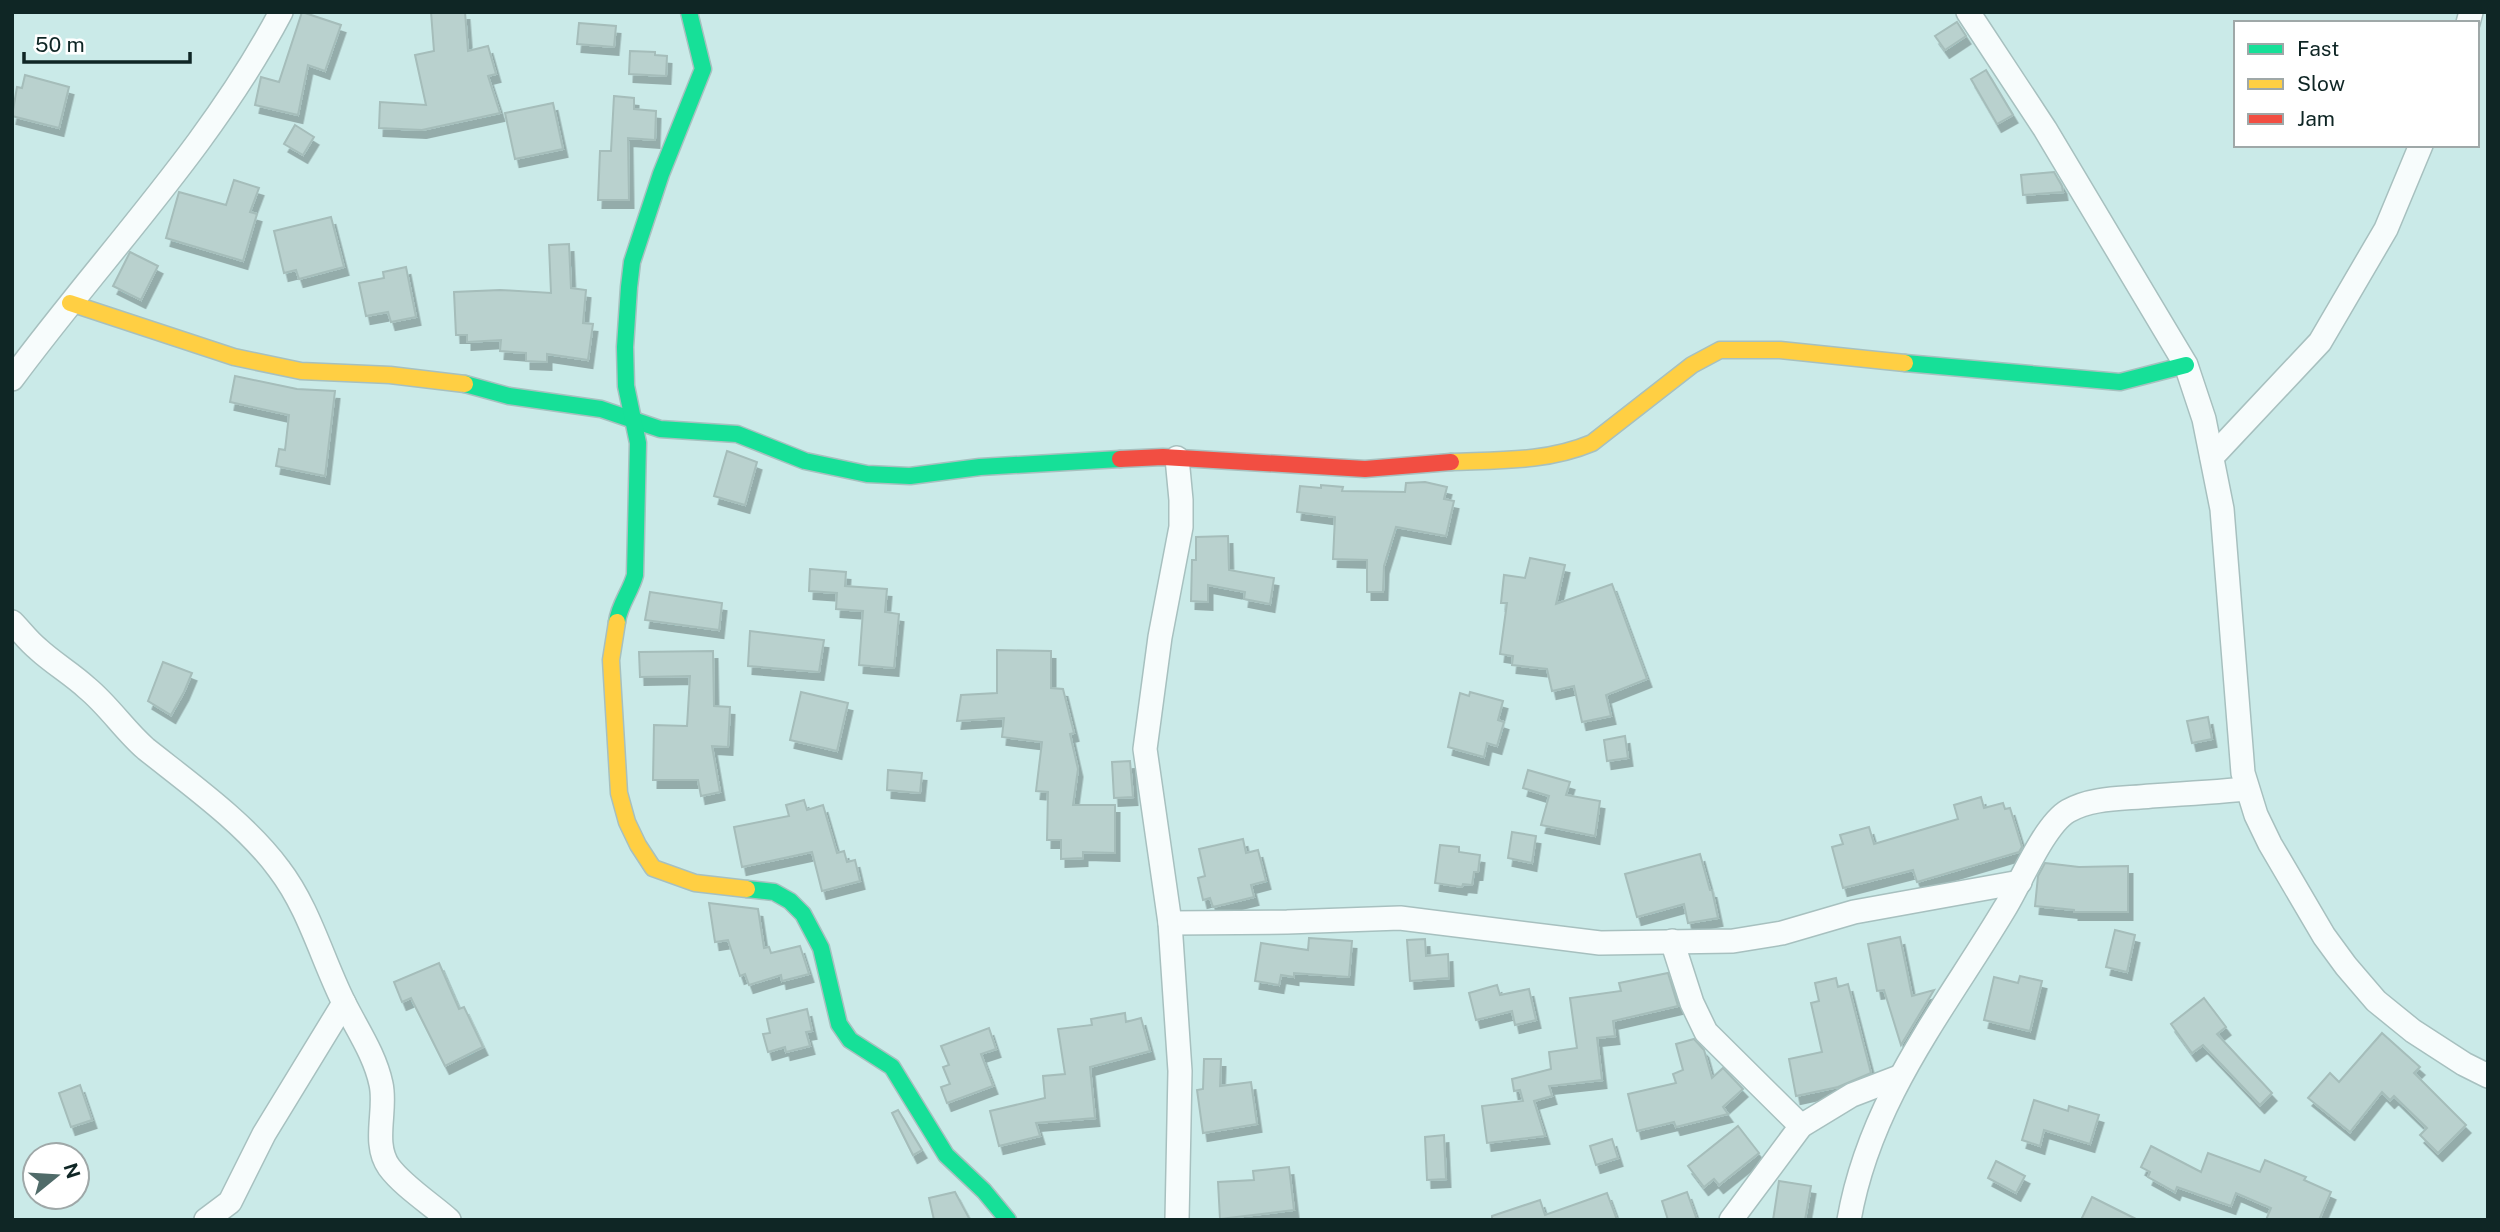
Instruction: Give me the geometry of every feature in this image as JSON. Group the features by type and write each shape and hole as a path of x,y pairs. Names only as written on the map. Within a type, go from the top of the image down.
{"street":[{"path":"12,379 150,205 236,90 281,12"},
{"path":"689,12 703,69 661,174 632,262 629,287 626,373 638,443 635,575 631,590 618,613 611,660 620,793 627,822 653,868 695,883 774,892 786,896 800,909 816,934 839,1024 844,1034 856,1046 891,1067 902,1080 946,1155 984,1191 1008,1220"},
{"path":"1968,12 2045,129 2186,365 2204,419 2222,509 2242,773 2246,789 2270,844 2324,936 2376,1001 2464,1064 2488,1076"},
{"path":"2212,457 2320,342 2386,229 2420,147"},
{"path":"70,303 234,357 301,371 390,375 472,385 509,396 601,410 635,423 682,433 717,431 737,434 805,461 891,477 980,467 1177,458 1365,469 1406,464 1539,458 1575,452 1592,443 1692,365 1710,354 1730,349 1780,350 2120,382 2186,365"},
{"path":"1177,458 1181,527 1160,637 1145,749 1170,923 1180,1072 1177,1220"},
{"path":"12,622 36,648 87,687 143,746 192,785 261,847 281,871 368,1049 382,1086 381,1129 386,1160 401,1180 449,1220"},
{"path":"1849,1220 1867,1149 1899,1076 2020,882 2043,839 2060,817 2091,801 2246,789"},
{"path":"1170,923 1399,918 1600,943 1733,941 1763,937 1854,912 2020,882"},
{"path":"1672,941 1692,1003 1706,1032 1801,1126"},
{"path":"206,1220 229,1202 264,1134 344,1003"},
{"path":"1731,1220 1801,1126 1852,1095 1899,1076"}],"building":[{"path":"302,12 341,25 325,71 308,65 298,115 255,105 261,77 279,82"},
{"path":"431,12 465,12 468,51 488,46 496,74 488,76 500,113 422,130 379,128 380,102 426,105 415,55 434,51"},
{"path":"1957,22 1966,36 1945,50 1935,36"},
{"path":"579,23 616,26 614,47 577,44"},
{"path":"630,51 655,52 655,55 667,56 666,76 629,74"},
{"path":"1986,70 2013,115 1997,124 1971,79"},
{"path":"25,75 69,87 59,128 12,116 17,87 22,88"},
{"path":"614,96 634,98 634,109 656,111 655,140 628,138 629,200 598,200 600,151 611,151"},
{"path":"553,103 563,149 515,159 505,113"},
{"path":"295,125 314,137 303,155 284,144"},
{"path":"2054,172 2063,192 2023,195 2021,175"},
{"path":"234,180 259,188 250,212 257,214 243,261 166,238 179,192 226,205"},
{"path":"331,217 344,267 299,279 296,270 284,273 274,231"},
{"path":"569,244 571,288 586,290 583,323 593,324 588,360 547,354 547,362 526,361 526,353 500,351 501,340 467,342 467,335 456,335 454,292 500,290 551,293 549,245"},
{"path":"130,252 158,266 141,300 113,286"},
{"path":"406,267 416,317 391,322 388,312 366,316 359,283 384,278 383,272"},
{"path":"235,376 297,389 335,391 325,476 276,466 279,449 285,450 289,415 230,402"},
{"path":"727,451 757,462 745,505 714,496"},
{"path":"1425,482 1447,487 1444,499 1454,501 1446,536 1396,527 1384,566 1383,592 1367,592 1367,560 1333,559 1335,517 1297,512 1300,486 1343,487 1342,491 1405,492 1406,483"},
{"path":"1228,536 1229,570 1274,578 1270,604 1244,599 1245,592 1208,585 1208,602 1191,601 1192,560 1196,560 1196,537"},
{"path":"1530,558 1565,565 1556,604 1612,584 1647,679 1606,695 1611,716 1582,722 1574,686 1552,691 1547,669 1512,665 1513,656 1500,654 1507,603 1501,603 1504,575 1525,578"},
{"path":"810,569 846,572 845,586 887,589 885,612 899,614 894,668 859,665 863,611 836,609 837,593 809,591"},
{"path":"650,592 722,603 719,630 645,620"},
{"path":"750,631 824,640 819,672 748,666"},
{"path":"997,650 1051,651 1051,688 1063,689 1074,733 1070,734 1078,769 1073,805 1115,805 1115,853 1083,852 1083,858 1061,859 1061,840 1047,840 1048,792 1036,791 1042,742 1002,737 1004,718 957,721 961,695 997,693"},
{"path":"713,651 714,706 730,707 728,747 712,746 720,792 701,796 698,780 653,780 654,725 687,726 690,676 640,677 639,652"},
{"path":"163,662 192,673 171,715 148,701"},
{"path":"801,692 848,703 837,751 790,740"},
{"path":"1470,692 1503,701 1498,720 1504,722 1497,746 1487,743 1484,757 1448,747 1460,693 1469,696"},
{"path":"2208,717 2212,739 2192,743 2187,721"},
{"path":"1625,736 1628,758 1607,761 1604,740"},
{"path":"1130,761 1133,797 1114,798 1112,762"},
{"path":"888,770 922,773 920,793 887,790"},
{"path":"1528,770 1570,782 1566,795 1600,801 1595,836 1541,825 1549,796 1523,788"},
{"path":"1981,797 1984,808 2003,803 2005,809 2010,808 2022,847 2019,852 1917,882 1913,870 1843,888 1832,847 1843,844 1840,835 1869,827 1874,844 1958,819 1954,805"},
{"path":"804,800 807,810 823,805 837,853 844,851 847,862 855,860 860,881 822,891 812,852 742,867 734,827 789,816 786,805"},
{"path":"1512,832 1536,836 1532,863 1508,858"},
{"path":"1243,839 1246,853 1258,850 1266,881 1251,885 1254,897 1213,907 1210,898 1203,900 1198,878 1205,876 1199,849"},
{"path":"1440,845 1459,847 1459,852 1480,855 1478,872 1474,872 1472,885 1463,884 1462,887 1435,883"},
{"path":"1700,854 1718,918 1688,923 1684,904 1637,917 1625,874"},
{"path":"2045,863 2079,867 2128,866 2128,912 2074,912 2035,906 2038,876"},
{"path":"709,903 758,909 764,948 769,947 771,953 800,946 809,974 782,981 781,975 749,985 745,974 740,976 728,940 715,942"},
{"path":"2115,930 2135,935 2127,972 2106,967"},
{"path":"1900,937 1912,996 1934,990 1901,1045 1884,990 1877,991 1868,944"},
{"path":"1309,938 1352,941 1349,977 1294,973 1294,977 1281,975 1279,985 1255,981 1261,943 1308,950"},
{"path":"1425,939 1426,956 1448,954 1449,978 1410,981 1407,940"},
{"path":"439,963 459,1009 464,1007 483,1047 445,1066 411,998 402,1002 394,982"},
{"path":"1668,973 1678,1006 1613,1021 1615,1036 1597,1038 1602,1080 1549,1086 1552,1096 1534,1101 1545,1136 1487,1143 1482,1106 1523,1101 1520,1090 1514,1091 1512,1079 1551,1069 1549,1052 1577,1048 1570,998 1621,991 1619,983"},
{"path":"2020,976 2042,981 2030,1031 1984,1020 1994,977 2018,983"},
{"path":"1836,978 1838,987 1848,984 1871,1073 1838,1087 1796,1096 1789,1059 1822,1052 1811,1003 1819,1001 1815,983"},
{"path":"1497,985 1500,995 1529,989 1536,1020 1515,1025 1512,1011 1476,1020 1469,993"},
{"path":"2204,998 2226,1027 2217,1034 2272,1093 2260,1105 2203,1045 2192,1053 2171,1024"},
{"path":"807,1009 812,1031 806,1032 810,1046 786,1052 785,1047 768,1052 763,1034 770,1033 767,1019"},
{"path":"1125,1013 1126,1022 1141,1018 1150,1051 1090,1067 1095,1118 1036,1123 1040,1136 999,1146 990,1111 1045,1098 1043,1076 1065,1074 1058,1029 1092,1025 1091,1019"},
{"path":"989,1028 996,1049 981,1054 993,1086 947,1103 941,1087 950,1084 943,1067 949,1065 941,1046"},
{"path":"2382,1033 2420,1067 2414,1073 2466,1125 2438,1153 2420,1135 2427,1128 2394,1096 2390,1100 2382,1092 2350,1132 2308,1098 2330,1073 2339,1082"},
{"path":"1694,1039 1704,1050 1712,1078 1723,1068 1743,1089 1723,1107 1728,1114 1676,1127 1674,1122 1637,1131 1628,1094 1676,1083 1673,1074 1683,1070 1676,1044"},
{"path":"1204,1059 1221,1059 1220,1086 1251,1082 1257,1124 1203,1133 1197,1090 1203,1089"},
{"path":"80,1085 92,1120 71,1127 59,1093"},
{"path":"2034,1100 2068,1111 2069,1106 2099,1115 2090,1144 2044,1130 2040,1146 2022,1140"},
{"path":"898,1110 922,1150 913,1155 892,1113"},
{"path":"1738,1126 1759,1153 1719,1185 1714,1179 1704,1187 1688,1166"},
{"path":"1444,1135 1446,1179 1427,1180 1425,1137"},
{"path":"1612,1139 1618,1158 1596,1165 1590,1146"},
{"path":"2151,1146 2201,1172 2208,1153 2260,1172 2265,1160 2306,1177 2304,1180 2331,1192 2319,1220 2266,1220 2271,1208 2236,1193 2231,1206 2177,1187 2175,1192 2148,1177 2150,1172 2141,1167"},
{"path":"1996,1161 2025,1176 2016,1193 1988,1178"},
{"path":"1289,1167 1294,1210 1220,1219 1218,1182 1254,1180 1253,1171"},
{"path":"1779,1181 1811,1186 1805,1220 1773,1220"},
{"path":"955,1192 970,1220 934,1220 929,1198"},
{"path":"1687,1192 1697,1220 1668,1220 1662,1201"},
{"path":"1607,1193 1617,1220 1492,1220 1492,1216 1540,1200 1545,1215"},
{"path":"2092,1197 2138,1220 2081,1220"}],"traffic: fast":[{"path":"617,622 635,575 638,443 626,386 625,347 629,287 632,262 661,174 703,69 689,12"},
{"path":"1905,363 2120,382 2186,365"},
{"path":"465,384 509,396 601,409 660,429 737,434 805,461 867,474 910,476 980,467 1120,459"},
{"path":"747,889 774,892 790,901 803,914 821,948 839,1024 850,1040 892,1067 946,1155 984,1191 1008,1220"}],"traffic: slow":[{"path":"70,303 234,357 301,371 390,375 465,384"},
{"path":"1451,462 1540,457 1592,443 1692,365 1720,350 1780,350 1905,363"},
{"path":"617,622 611,660 619,793 627,822 638,845 653,868 695,883 747,889"}],"traffic: jam":[{"path":"1120,459 1163,457 1365,469 1451,462"}]}
